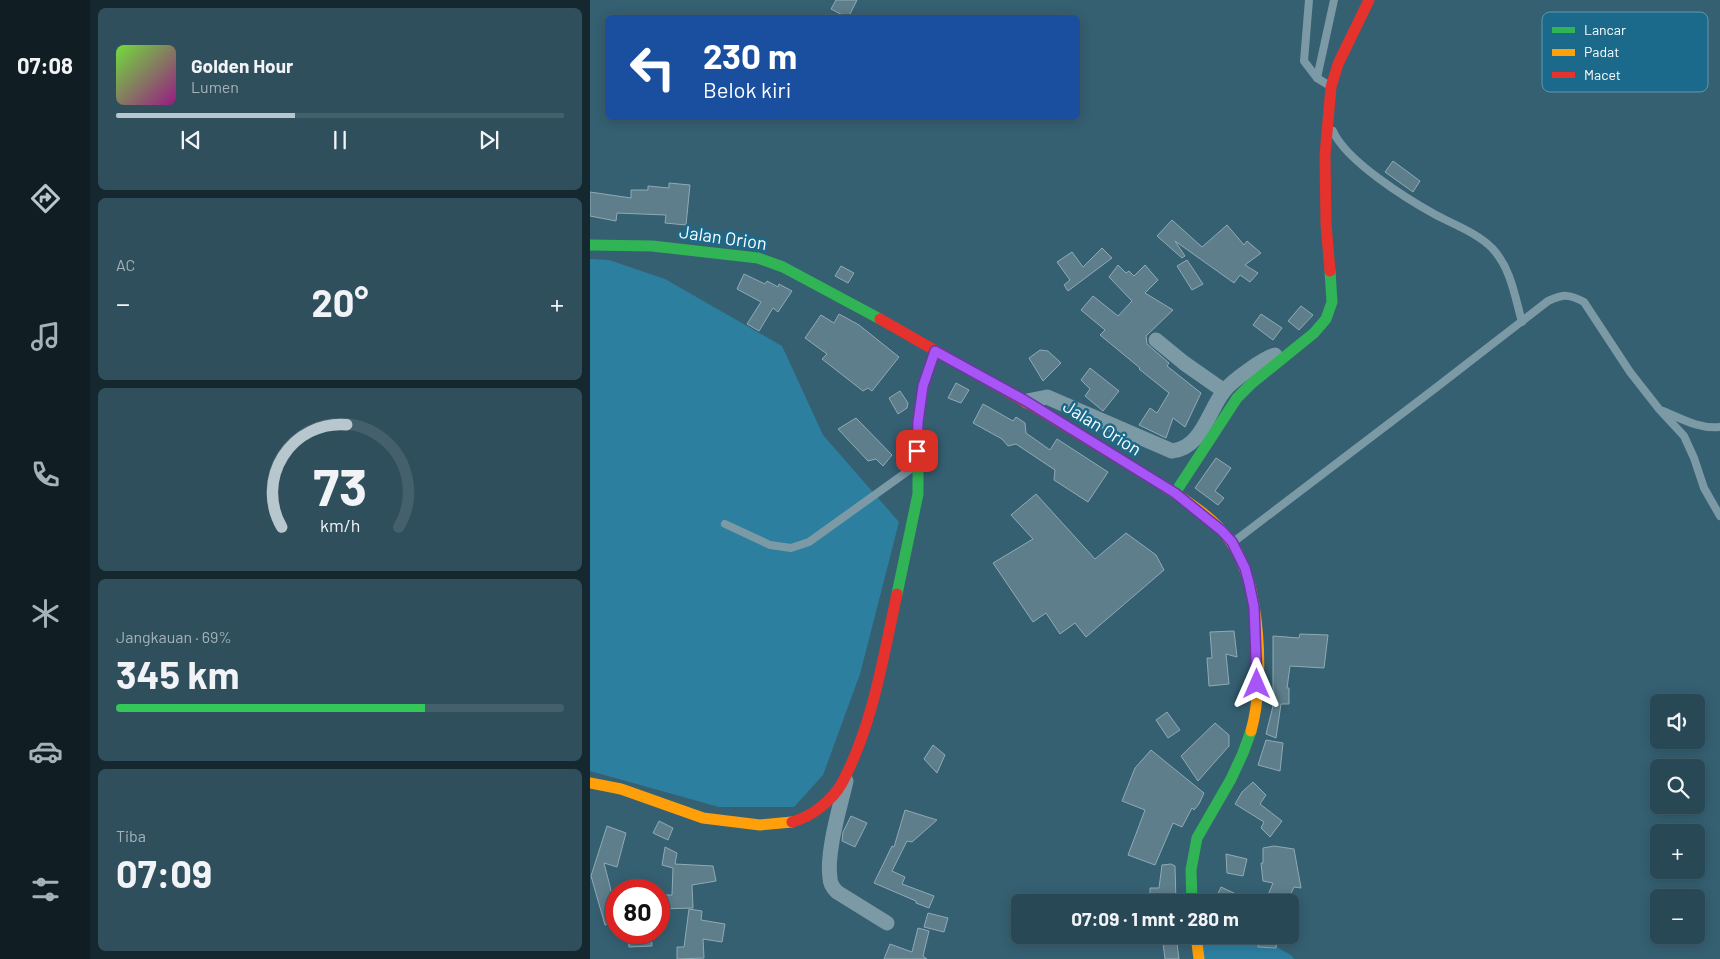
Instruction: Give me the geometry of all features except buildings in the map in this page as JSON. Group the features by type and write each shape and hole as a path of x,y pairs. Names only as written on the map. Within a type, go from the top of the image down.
{"main road":[{"path":"1175,493 1237,398 1250,384 1314,333 1326,319 1332,302 1326,224 1325,156 1331,87 1338,64 1369,0"},
{"name":"Jalan Orion","path":"590,244 652,246 758,258 783,267 815,282 1026,401 1175,493 1210,520 1232,542 1245,568 1254,607 1258,669 1257,699 1250,735 1243,755 1198,837 1190,876 1191,894"},
{"path":"590,783 621,789 703,818 760,825 786,824 804,819 822,806 841,784 850,767 875,691 908,546 918,494 918,422 923,386 935,351"},
{"path":"1197,944 1199,959"}],"street":[{"path":"1156,340 1184,363 1224,391"},
{"path":"1026,401 1047,398 1172,451 1181,450 1189,445 1201,430 1224,391 1242,376 1271,357 1291,353"},
{"path":"850,767 830,858 830,879 832,887 837,892 887,923"}],"lane":[{"path":"1308,0 1304,61 1317,78 1331,87"},
{"path":"1317,78 1334,0"},
{"path":"1328,118 1337,140 1375,176 1408,199 1475,234 1492,248 1507,269 1522,322"},
{"path":"1232,542 1522,322 1548,300 1558,296 1573,296 1584,302 1630,372 1659,409 1684,436 1704,488 1720,516"},
{"path":"1659,409 1687,422 1709,428 1720,427"},
{"path":"725,524 770,545 791,548 809,542 917,465"}],"shaded area":[{"path":"590,259 609,260 665,279 782,346 823,435 899,522 860,674 823,775 794,807 719,807 590,771"},
{"path":"1203,944 1272,944 1294,959 1203,959"}],"traffic: fast":[{"path":"590,245 652,246 758,258 783,267 880,319"},
{"path":"1175,493 1237,398 1251,384 1314,333 1326,319 1332,302 1330,271"},
{"path":"897,594 918,494 918,422 923,386 935,351"},
{"path":"1192,894 1191,870 1197,838 1231,779 1251,731"}],"traffic: slow":[{"path":"1167,488 1202,512 1225,534 1241,560 1249,582 1258,634 1259,661 1258,687 1251,731"},
{"path":"590,783 621,789 703,818 760,825 792,822"},
{"path":"1197,944 1199,959"}],"traffic: jam":[{"path":"1330,271 1326,224 1325,155 1331,87 1338,64 1369,0"},
{"path":"880,319 1036,408 1167,488"},
{"path":"792,822 799,820 827,802 838,790 853,761 876,690 897,594"}],"route":[{"path":"917,451 918,422 923,386 935,351 1026,401 1175,493 1222,531 1232,542 1245,568 1254,607 1257,640 1257,684"}]}
